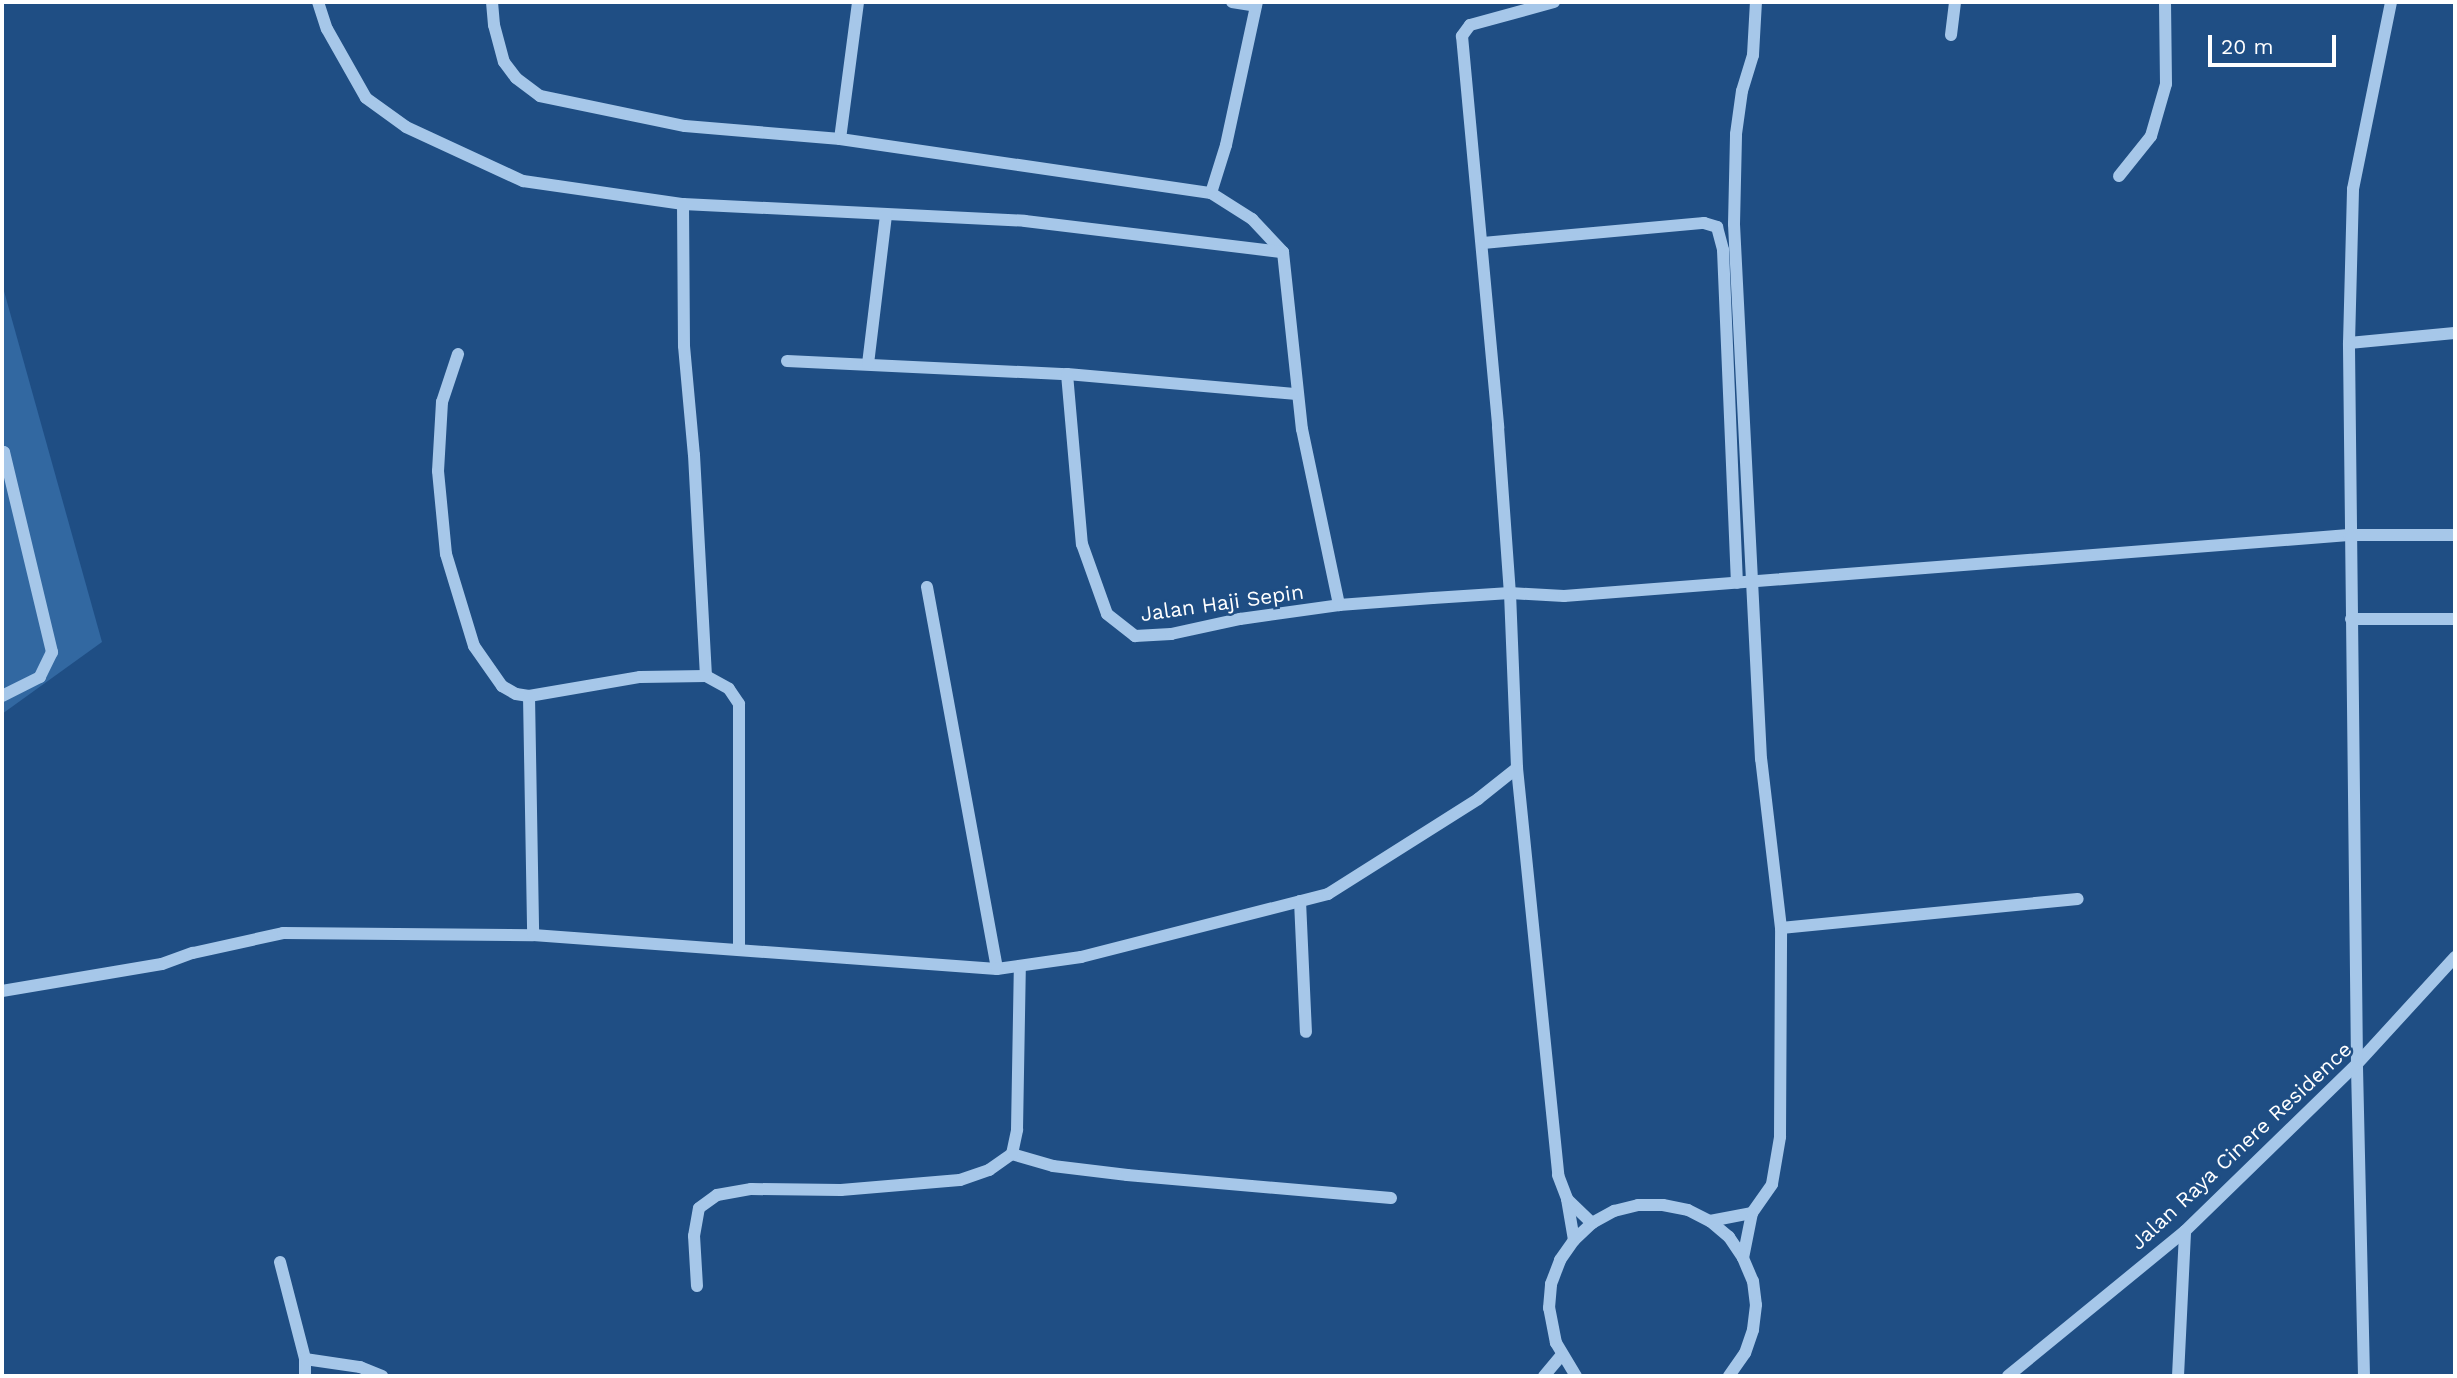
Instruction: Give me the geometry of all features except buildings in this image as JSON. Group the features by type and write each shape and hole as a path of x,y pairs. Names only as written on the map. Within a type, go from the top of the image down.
{"street":[{"path":"318,2 327,29 366,98 406,127 523,181 683,204 1025,221 1283,252"},
{"path":"492,2 494,25 504,62 516,78 540,96 685,126 840,139 1211,193 1252,219 1283,252 1297,394 1339,605"},
{"path":"840,139 858,2"},
{"path":"1211,193 1226,145 1257,4 1232,2"},
{"path":"1550,2 1470,25 1462,36 1483,243 1510,593 1517,768 1558,1175 1567,1199 1574,1240"},
{"path":"1743,1258 1752,1213 1772,1184 1780,1137 1781,928 1760,759 1734,224 1735,134 1742,91 1753,55 1756,2"},
{"path":"1951,35 1955,2"},
{"path":"2119,176 2151,136 2166,84 2165,2"},
{"path":"2364,1376 2349,535 2349,343 2353,190 2391,2"},
{"path":"683,204 684,346 694,455 706,676"},
{"path":"868,364 886,215"},
{"path":"1483,243 1704,223 1717,227 1723,250 1737,583"},
{"path":"2349,343 2455,333"},
{"path":"458,354 442,402 438,471 446,554 474,646 502,686 516,694 529,696 640,677 706,676 729,689 739,704 739,949"},
{"path":"788,361 1067,374 1297,394"},
{"name":"Jalan Haji Sepin","path":"1067,374 1082,544 1107,614 1135,636 1171,634 1240,619 1339,605 1510,593 1564,596 2349,535 2455,535"},
{"path":"2,696 40,677 52,652 3,448"},
{"path":"927,587 997,969"},
{"path":"2351,620 2455,619"},
{"path":"529,696 533,935"},
{"path":"2,991 162,964 219,946 283,933 533,935 997,969 1020,966 1081,957 1328,894 1479,799 1517,768"},
{"path":"1781,928 2078,899"},
{"path":"1300,901 1306,1032"},
{"name":"Jalan Raya Cinere Residence","path":"2008,1376 2185,1231 2357,1064 2455,957"},
{"path":"697,1286 694,1236 699,1208 717,1195 751,1189 841,1190 960,1180 989,1170 1012,1154 1017,1130 1020,966"},
{"path":"1012,1154 1053,1166 1102,1172 1391,1198"},
{"path":"1567,1199 1592,1223"},
{"path":"1576,1376 1561,1356 1552,1333 1550,1296 1560,1260 1574,1240 1592,1223 1614,1211 1638,1205 1663,1205 1688,1210 1729,1237 1743,1258 1753,1281 1756,1305 1753,1331 1735,1373"},
{"path":"1710,1222 1752,1213"},
{"path":"2178,1376 2185,1231"},
{"path":"280,1262 305,1359 305,1376"},
{"path":"1544,1376 1561,1356"},
{"path":"305,1359 360,1367 383,1376"}],"shaded area":[{"path":"2,284 102,642 2,714"}]}
